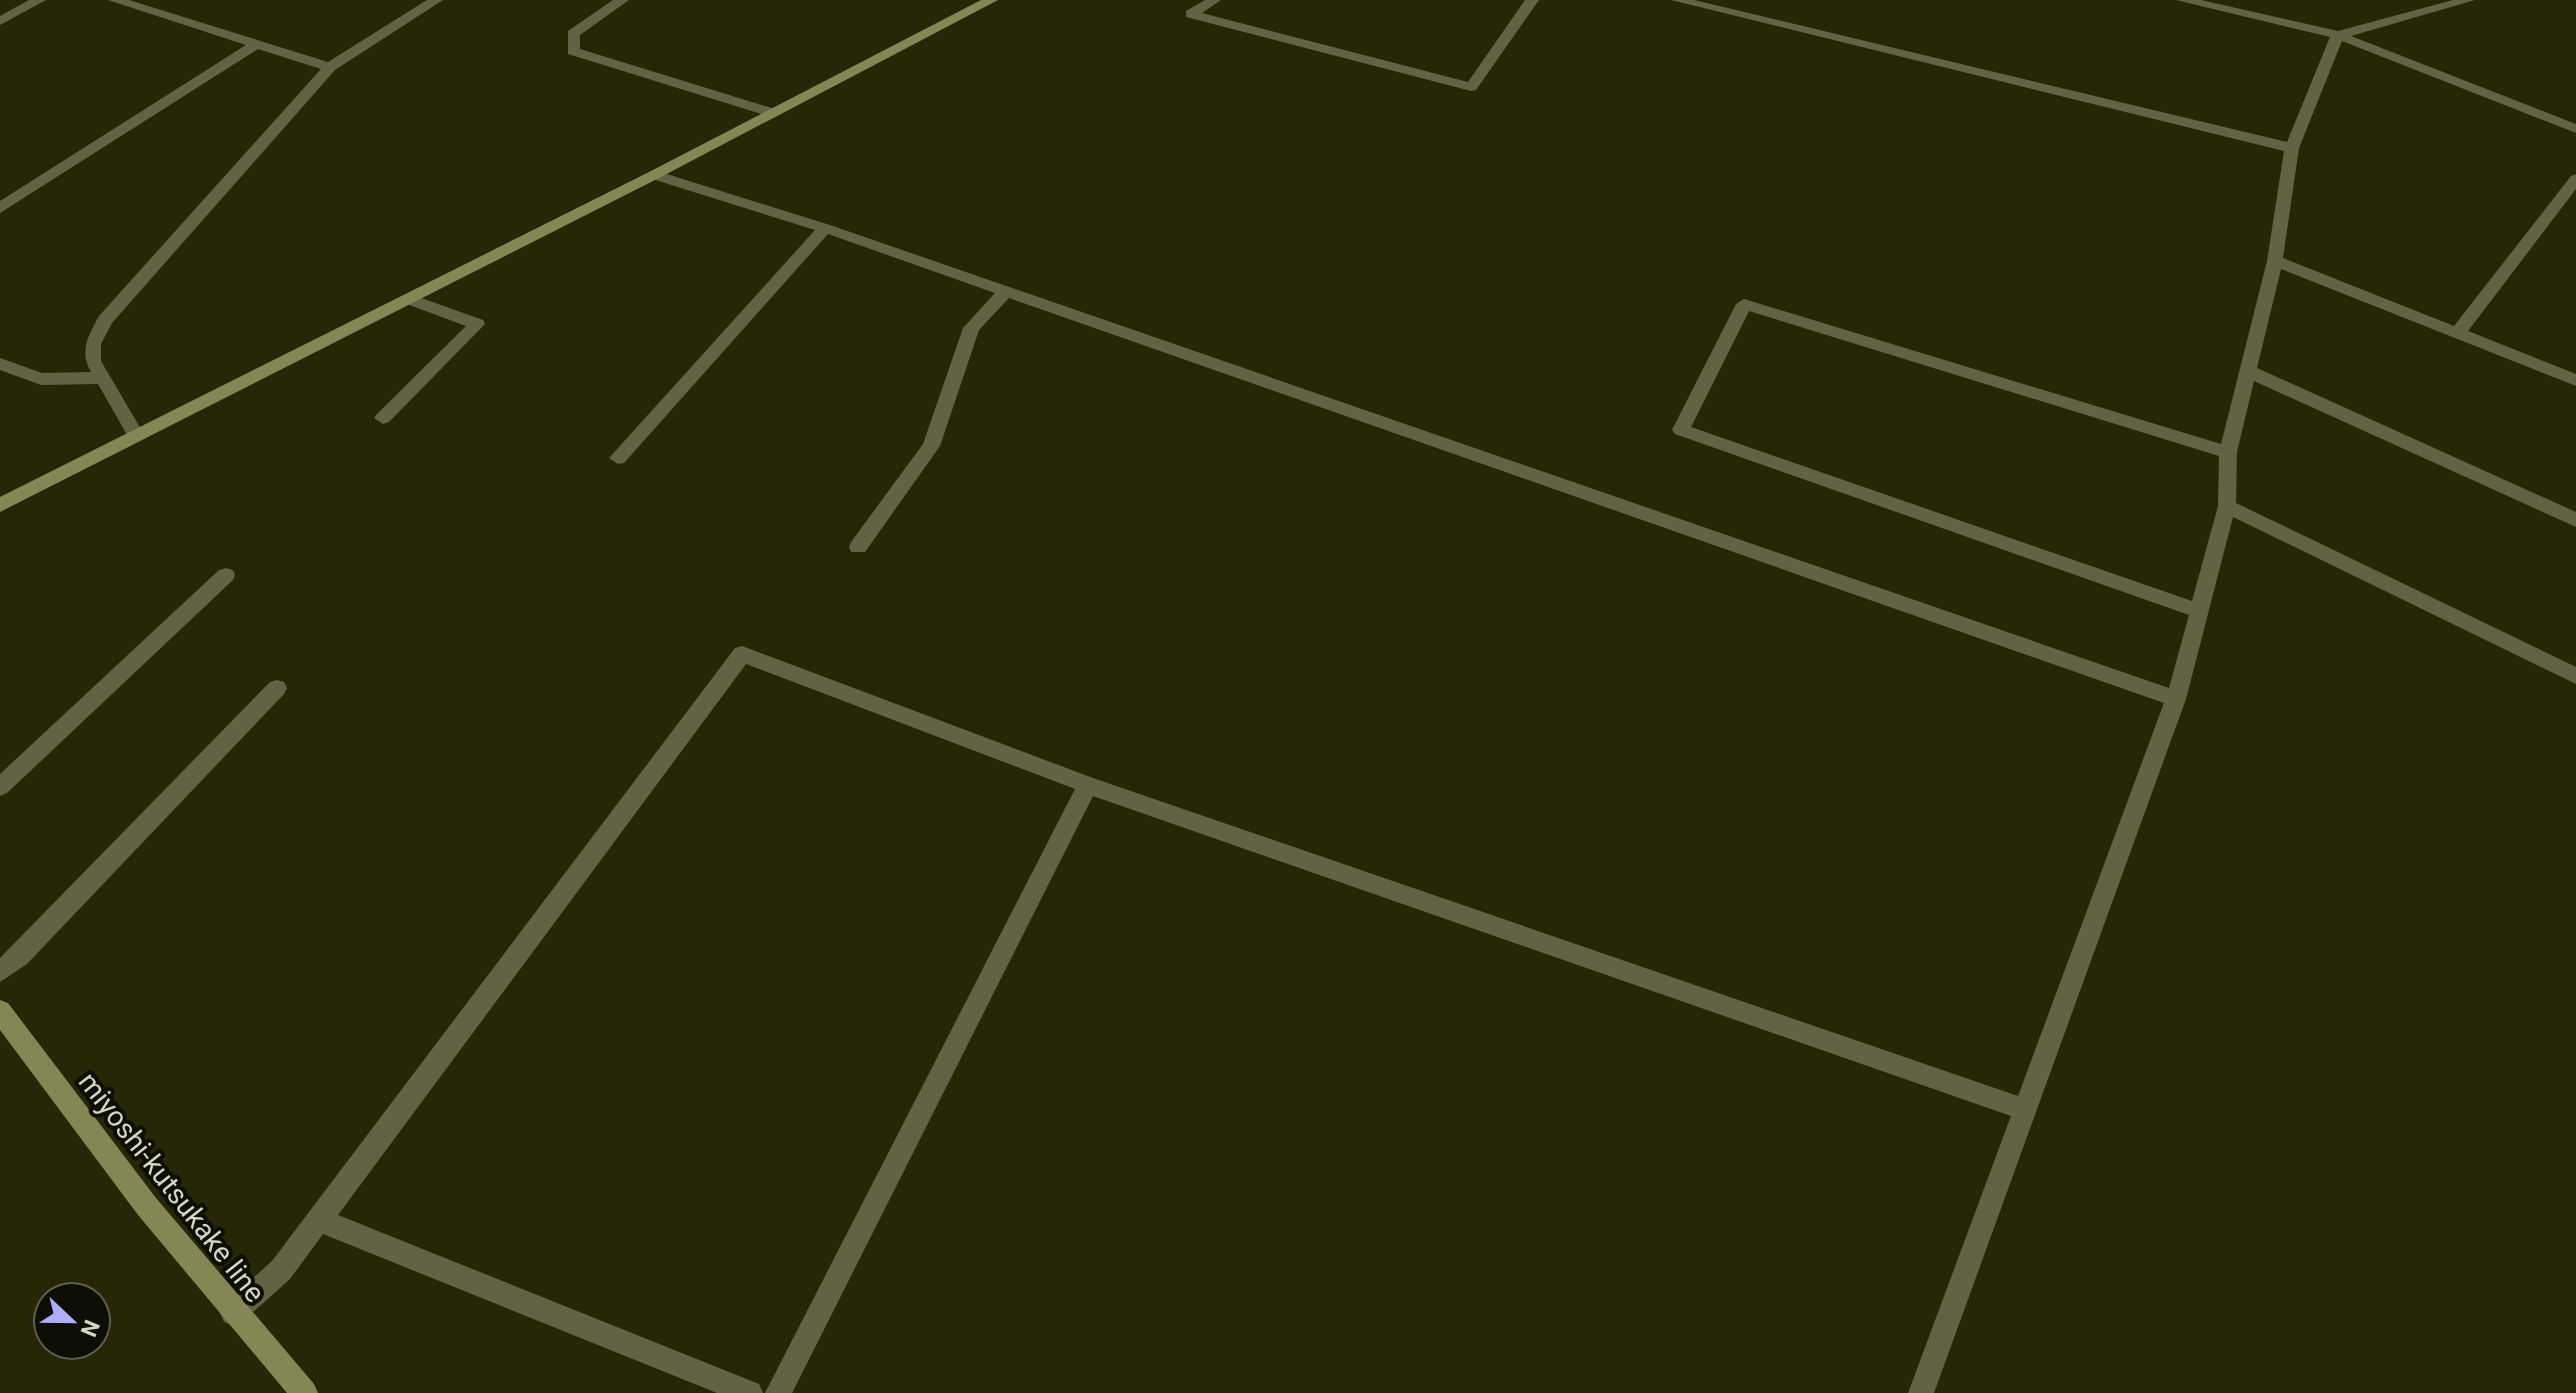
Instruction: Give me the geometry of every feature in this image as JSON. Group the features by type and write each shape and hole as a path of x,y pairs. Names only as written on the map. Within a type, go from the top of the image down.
{"street":[{"path":"0,21 39,0"},
{"path":"115,0 254,46 330,67"},
{"path":"136,436 93,361 93,344 105,320 330,67 436,0"},
{"path":"622,0 573,34 573,51 773,113"},
{"path":"0,505 654,175 991,0"},
{"path":"1214,0 1191,14 1471,87 1532,0"},
{"path":"1678,0 2292,148"},
{"path":"2183,0 2338,35 2576,129"},
{"path":"2338,35 2468,0"},
{"path":"1921,1393 2176,699 2227,506 2228,452 2275,261 2292,148 2338,35"},
{"path":"0,208 254,46"},
{"path":"654,175 825,228 1004,293 2176,699"},
{"path":"2458,332 2576,179"},
{"path":"618,458 825,228"},
{"path":"2275,261 2576,380"},
{"path":"858,547 931,446 971,328 1004,293"},
{"path":"383,418 477,324 410,299"},
{"path":"2198,611 1681,430 1744,304 2228,452"},
{"path":"0,364 41,379 100,378"},
{"path":"2248,371 2576,520"},
{"path":"2227,506 2576,676"},
{"path":"0,787 226,575"},
{"path":"233,1313 281,1270 320,1220 742,654 1088,785 2023,1109"},
{"path":"0,971 30,946 277,688"},
{"path":"778,1393 1088,785"},
{"name":"miyoshi-kutsukake line","path":"0,1011 99,1148 233,1313 305,1393"},
{"path":"320,1220 750,1393"}]}
